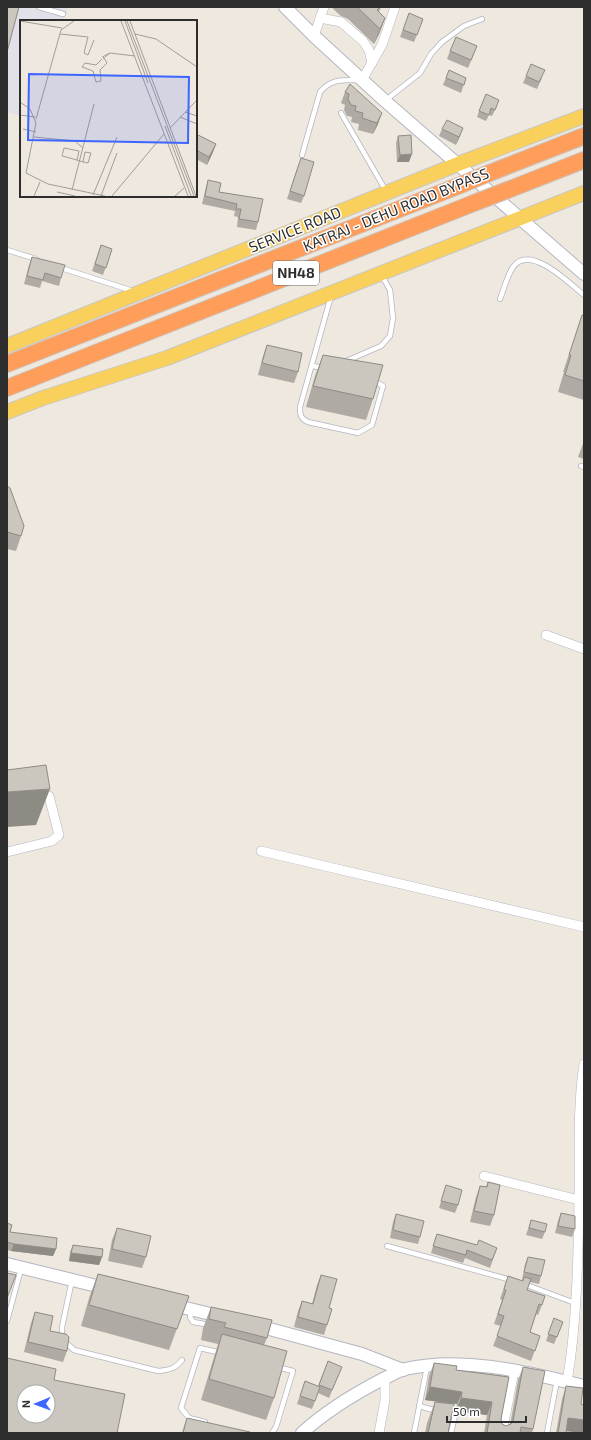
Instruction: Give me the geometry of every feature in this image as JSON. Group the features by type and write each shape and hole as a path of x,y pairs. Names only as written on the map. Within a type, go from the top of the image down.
{"highway":[{"name":"KATRAJ - DEHU ROAD BYPASS","path":"7,364 584,136"},
{"name":"KATRAJ - DEHU ROAD BYPASS","path":"7,388 584,160"}],"main road":[{"name":"SERVICE ROAD","path":"7,346 458,164 584,116"},
{"path":"7,412 43,398 167,358 584,193"}],"street":[{"path":"285,7 314,36 385,101 584,274"},
{"path":"314,36 324,7"},
{"path":"362,80 382,45 395,7"},
{"path":"320,18 341,22 363,41 369,50 372,63"},
{"path":"546,635 584,649"},
{"path":"7,852 52,841 59,835 49,796 41,794 28,796"},
{"path":"261,851 584,927"},
{"path":"562,1381 572,1355 579,1200 579,1143 584,1064"},
{"path":"484,1176 579,1200"},
{"path":"7,1264 117,1291"},
{"path":"155,1300 362,1354 403,1370"},
{"path":"302,1433 334,1408 363,1389 403,1370 427,1365 475,1364 584,1386"},
{"path":"502,1433 514,1371"},
{"path":"380,1433 385,1400 385,1378"}],"lane":[{"path":"39,7 63,14"},
{"path":"385,101 420,73 431,54 442,42 464,26 482,19"},
{"path":"302,155 320,92 325,85 333,81 362,80"},
{"path":"341,113 387,193"},
{"path":"7,250 44,262"},
{"path":"500,299 513,267 523,261 530,260 546,265 584,295"},
{"path":"51,264 139,293"},
{"path":"344,362 381,346 390,336 393,318 390,290 381,274"},
{"path":"332,293 313,366 300,407 300,414 303,420 358,433 372,425 383,386 369,377"},
{"path":"313,366 327,369"},
{"path":"386,1246 503,1277 575,1303"},
{"path":"7,1321 22,1267"},
{"path":"72,1279 62,1326 62,1339 74,1350 158,1371 176,1367 182,1360"},
{"path":"193,1310 190,1317 193,1322 214,1326"},
{"path":"209,1423 188,1418 181,1408 200,1348 224,1353"},
{"path":"270,1365 293,1371 276,1427 272,1433"},
{"path":"414,1433 427,1365"},
{"path":"547,1433 562,1381"},
{"path":"419,1406 454,1416 451,1433"}],"shaded area":[{"path":"7,7 68,7 63,20 20,20 20,116 7,112"}],"building":[{"path":"7,7 19,7 7,52"},
{"path":"357,7 380,7 377,10 385,18 380,29"},
{"path":"409,13 423,19 417,35 403,30"},
{"path":"456,37 477,46 471,60 450,51"},
{"path":"531,64 545,70 539,82 526,76"},
{"path":"449,70 466,78 464,85 446,78"},
{"path":"350,84 382,113 377,123 362,118 363,113 355,111 356,106 351,105 348,99 349,94 345,92"},
{"path":"486,94 499,100 495,110 491,108 489,115 479,111"},
{"path":"447,120 463,128 459,137 442,129"},
{"path":"197,134 216,144 209,157 197,151"},
{"path":"411,135 412,154 400,155 398,136"},
{"path":"301,158 314,162 304,196 290,191"},
{"path":"208,180 221,183 219,192 263,199 258,222 239,219 241,209 236,209 237,204 205,196"},
{"path":"101,245 112,249 106,268 95,264"},
{"path":"32,257 65,265 61,278 45,273 43,280 27,276"},
{"path":"582,315 584,316 584,381 565,375 571,355 569,355"},
{"path":"267,345 302,353 298,372 262,363"},
{"path":"323,355 383,365 373,399 313,386"},
{"path":"7,486 10,488 24,526 21,536 7,532"},
{"path":"46,765 50,789 7,792 7,770"},
{"path":"488,1182 500,1185 494,1215 474,1211 480,1186 487,1187"},
{"path":"446,1185 462,1190 458,1205 441,1201"},
{"path":"561,1213 575,1216 575,1229 558,1226"},
{"path":"396,1214 424,1221 420,1237 393,1230"},
{"path":"531,1220 547,1224 545,1232 529,1228"},
{"path":"7,1223 12,1225 10,1232 57,1238 56,1249 7,1242"},
{"path":"117,1228 151,1236 146,1257 112,1249"},
{"path":"437,1234 477,1245 479,1240 497,1248 492,1260 467,1250 466,1255 433,1246"},
{"path":"73,1245 103,1249 102,1257 71,1253"},
{"path":"528,1257 545,1260 541,1276 524,1272"},
{"path":"7,1273 16,1275 7,1298"},
{"path":"98,1274 189,1296 177,1329 89,1305"},
{"path":"321,1275 337,1279 329,1308 332,1309 327,1325 298,1317 302,1301 313,1304"},
{"path":"508,1276 523,1281 524,1277 531,1279 527,1290 545,1296 542,1305 539,1304 530,1332 540,1336 535,1351 497,1336 504,1316 498,1314 506,1290 504,1289"},
{"path":"211,1307 272,1320 267,1338 224,1327 226,1323 209,1319"},
{"path":"35,1312 53,1316 50,1331 66,1334 69,1337 67,1351 28,1342"},
{"path":"554,1318 563,1322 557,1337 548,1334"},
{"path":"222,1334 287,1351 274,1398 209,1379"},
{"path":"7,1358 56,1369 54,1380 125,1394 117,1433 7,1433"},
{"path":"328,1361 342,1367 332,1390 319,1385"},
{"path":"434,1363 457,1366 456,1370 509,1377 501,1419 502,1424 506,1426 511,1424 513,1421 523,1367 545,1371 533,1429 521,1427 520,1433 487,1433 492,1402 461,1398 462,1392 430,1387"},
{"path":"305,1381 320,1387 315,1401 300,1396"},
{"path":"566,1386 583,1388 581,1404 584,1405 584,1420 568,1418 566,1433 558,1433"},
{"path":"435,1402 454,1404 448,1433 428,1433"},
{"path":"187,1418 250,1432 183,1433"}]}
